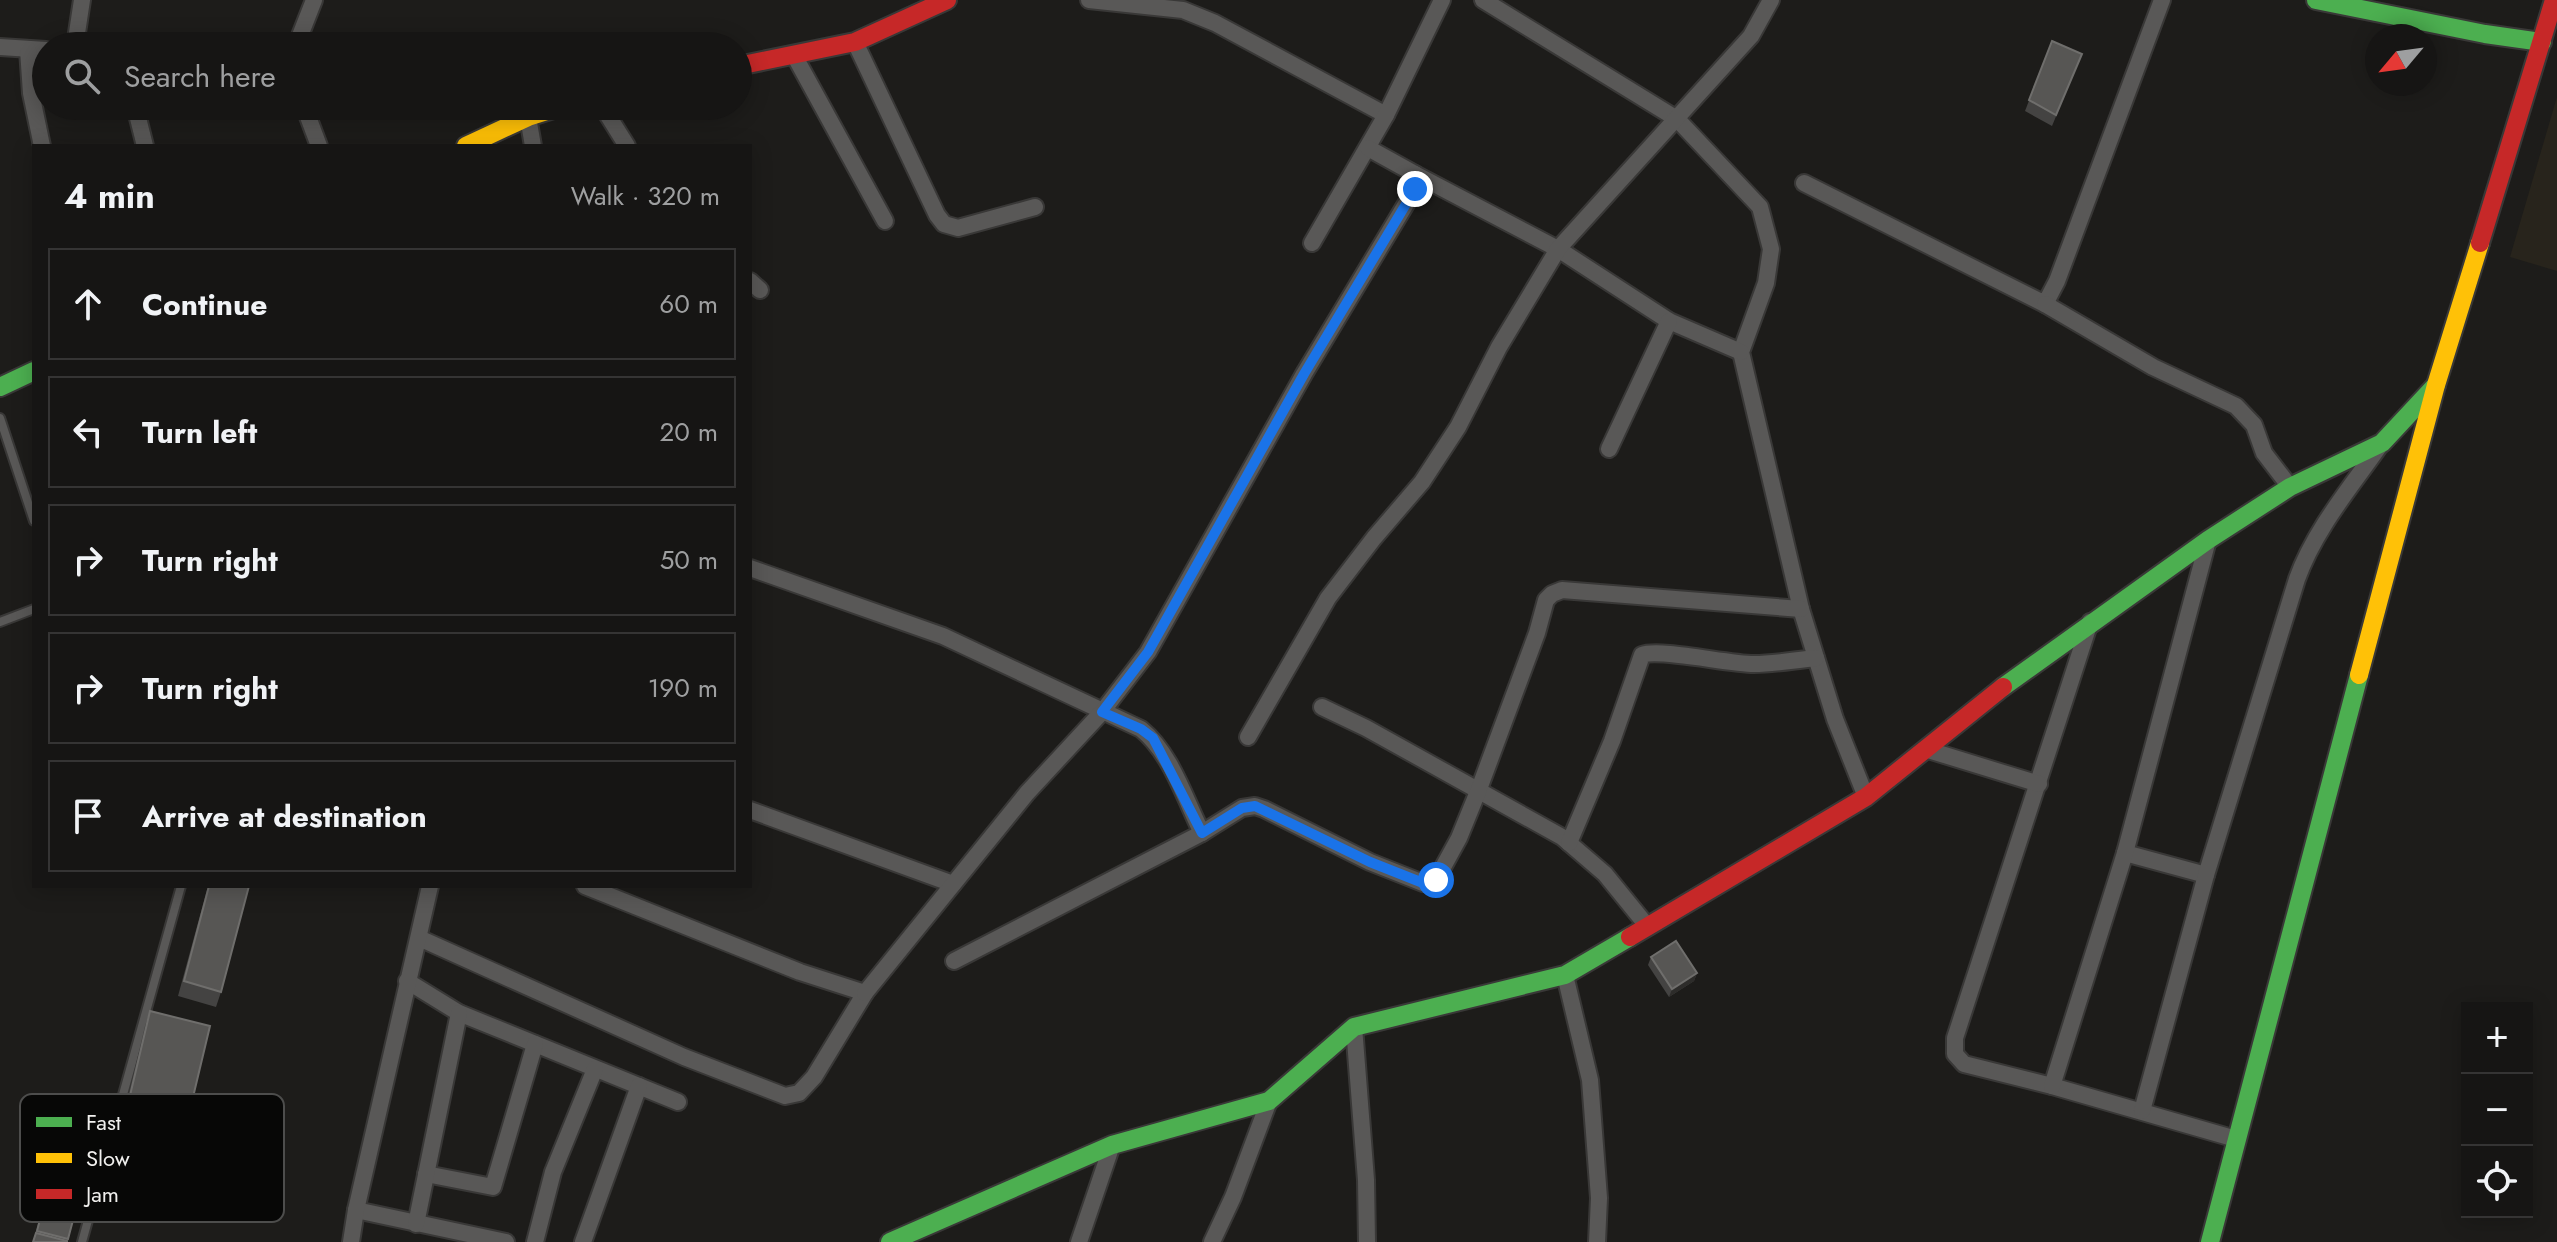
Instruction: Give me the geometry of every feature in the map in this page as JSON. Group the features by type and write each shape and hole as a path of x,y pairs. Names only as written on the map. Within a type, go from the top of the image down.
{"street":[{"path":"77,32 82,0"},
{"path":"301,32 314,0"},
{"path":"752,63 855,42 947,0"},
{"path":"1089,0 1183,10 1215,23 1386,115"},
{"path":"1312,243 1386,115 1442,0"},
{"path":"1483,0 1677,119 1760,207 1771,249 1766,283 1741,352 1801,609 1835,719 1866,797"},
{"path":"1248,737 1328,598 1422,482 1451,438 1499,347 1558,249 1751,36 1771,0"},
{"path":"2045,304 2057,281 2162,0"},
{"path":"2316,0 2485,34 2542,42"},
{"path":"2210,1242 2436,385 2554,0"},
{"path":"855,42 944,224 958,228 1035,207"},
{"path":"0,47 32,50"},
{"path":"28,50 32,98"},
{"path":"794,55 885,221"},
{"path":"37,120 42,144"},
{"path":"138,120 144,144"},
{"path":"309,120 318,144"},
{"path":"470,144 522,120"},
{"path":"529,120 533,144"},
{"path":"611,120 626,144"},
{"path":"1368,148 1558,249 1669,321 1741,352"},
{"path":"419,938 684,1057 785,1096 799,1093 814,1077 865,993 1027,793 1102,712 1148,652 1304,374 1415,189 1415,174"},
{"path":"1804,183 2045,304 2153,367 2236,406 2254,425 2264,453 2290,487"},
{"path":"1609,449 1669,321"},
{"path":"0,387 32,372"},
{"path":"2142,1111 2206,875 2305,557 2328,518 2382,443 2436,385"},
{"path":"890,1242 1112,1145 1269,1101 1354,1027 1565,975 1866,797 2024,670 2208,540 2290,487 2382,443"},
{"path":"2052,1086 2125,853 2208,540"},
{"path":"752,569 943,636 1141,729 1153,738 1202,833"},
{"path":"954,961 1202,833 1242,808 1255,806 1370,862 1423,883 1436,880 1443,871 1479,789 1537,633 1546,600 1552,594 1562,590 1801,609"},
{"path":"2090,622 1955,1038 1955,1054 1964,1064 2236,1139"},
{"path":"1569,843 1612,741 1642,655 1654,652 1719,662 1757,664 1816,658"},
{"path":"1322,707 1479,789 1569,843 1605,874 1648,927"},
{"path":"1925,749 2039,784"},
{"path":"752,811 953,884"},
{"path":"2125,853 2206,875"},
{"path":"351,1242 430,888"},
{"path":"590,888 800,972 865,993"},
{"path":"1565,975 1590,1080 1599,1198 1597,1242"},
{"path":"407,981 459,1013 678,1102"},
{"path":"416,1224 459,1013"},
{"path":"1354,1027 1366,1180 1367,1242"},
{"path":"426,1174 493,1187 535,1044"},
{"path":"535,1242 553,1172 595,1069"},
{"path":"583,1242 639,1086"},
{"path":"1212,1242 1233,1197 1269,1101"},
{"path":"1079,1242 1112,1145"},
{"path":"356,1210 506,1242"}],"lane":[{"path":"0,418 32,515"},
{"path":"0,622 32,610"},
{"path":"123,1094 180,888"},
{"path":"82,1242 88,1222"}],"shaded area":[{"path":"2557,97 2557,271 2510,257"}],"building":[{"path":"2052,41 2082,54 2056,115 2029,100"},
{"path":"208,888 248,888 221,992 184,981"},
{"path":"1676,941 1697,973 1672,989 1651,957"},
{"path":"150,1011 210,1026 194,1094 130,1094"},
{"path":"39,1222 73,1222 68,1239 37,1231"},
{"path":"36,1233 67,1241 67,1242 33,1242"}],"traffic: fast":[{"path":"2316,0 2485,34 2542,42"},
{"path":"0,387 32,372"},
{"path":"2003,687 2208,540 2290,487 2382,443 2436,385"},
{"path":"2210,1242 2359,675"},
{"path":"890,1242 1112,1145 1269,1101 1354,1027 1565,975 1630,937"}],"traffic: slow":[{"path":"470,144 522,120"},
{"path":"2359,675 2436,385 2480,243"}],"traffic: jam":[{"path":"752,63 855,42 947,0"},
{"path":"2480,243 2554,0"},
{"path":"1630,937 1866,797 2003,687"}],"route":[{"path":"1415,189 1304,374 1148,652 1102,712 1141,729 1153,738 1202,833 1242,808 1255,806 1370,862 1423,883 1436,880"}]}
